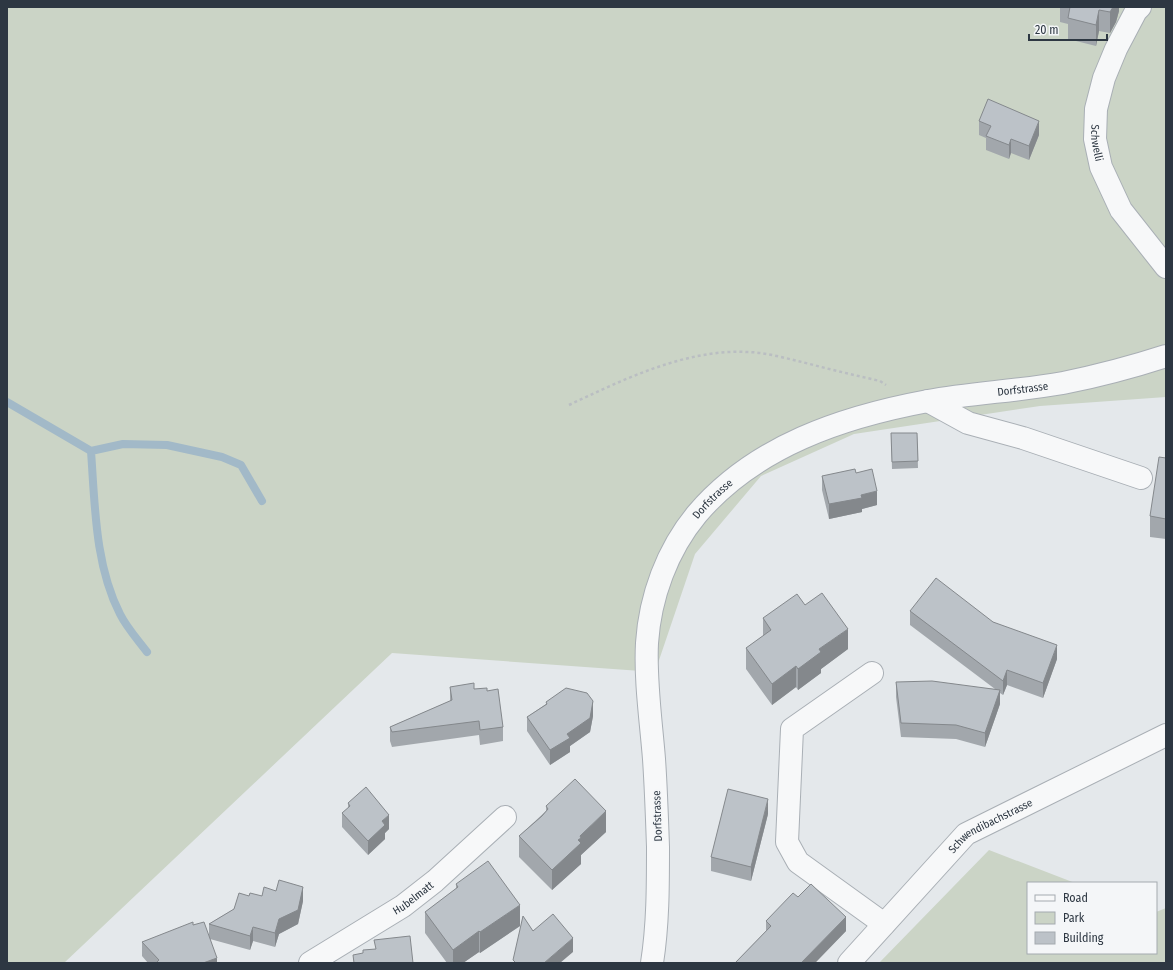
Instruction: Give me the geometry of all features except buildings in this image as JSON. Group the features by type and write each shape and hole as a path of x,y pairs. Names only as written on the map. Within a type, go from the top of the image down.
{"street":[{"name":"Schwelli","path":"1140,7 1136,11 1116,49 1104,78 1096,109 1095,139 1101,167 1121,210 1166,267"},
{"name":"Dorfstrasse","path":"652,963 657,913 658,874 655,770 648,680 647,646 649,621 655,593 665,568 676,544 690,522 708,501 728,482 750,466 776,451 835,425 865,415 920,403 1061,383 1097,376 1137,366 1166,356"},
{"path":"920,403 968,423 1023,438 1141,478"},
{"path":"872,673 792,729 787,842 798,862 884,924"},
{"name":"Schwendibachstrasse","path":"849,963 966,834 1166,735"},
{"name":"Hubelmatt","path":"310,963 403,906 435,881 505,817"}],"path":[{"path":"569,405 622,380 671,363 720,352 770,354 880,381 920,403"}],"green space":[{"path":"7,7 1166,7 1166,397 1040,406 854,434 761,476 695,554 655,672 392,653 64,963 7,963"},
{"path":"989,850 1072,882 1027,882 1027,954 1157,954 1157,912 1166,908 1166,963 879,963"}],"waterway":[{"path":"7,402 91,451 123,444 167,445 222,457 241,465 262,501"},
{"path":"91,451 95,514 105,576 120,614 129,629 147,652"}]}
